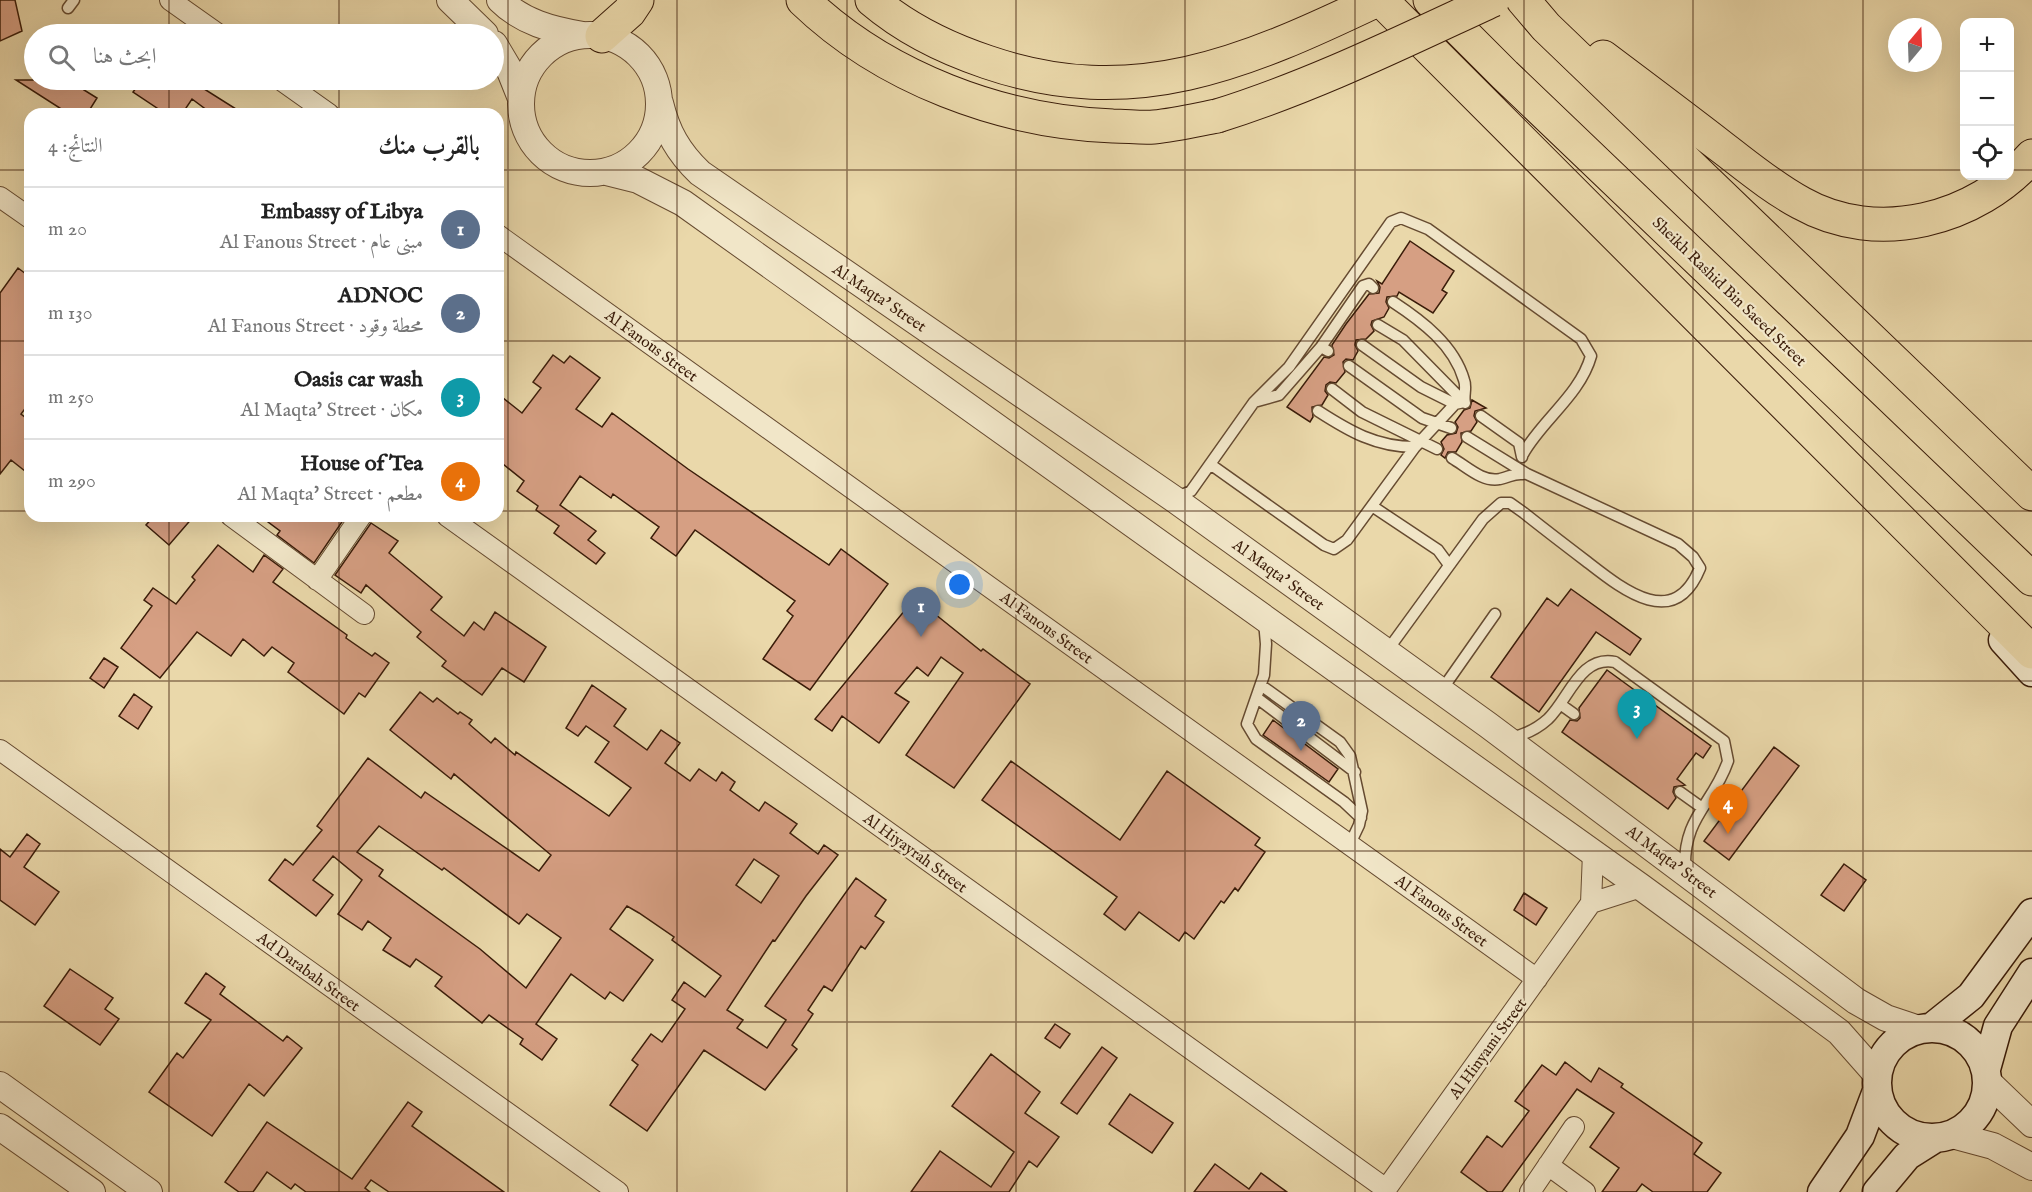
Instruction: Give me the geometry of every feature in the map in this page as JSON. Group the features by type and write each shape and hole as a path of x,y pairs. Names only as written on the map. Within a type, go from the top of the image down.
{"highway":[{"path":"593,35 629,12 637,0"},
{"path":"803,0 870,53 943,89 1011,112 1080,125 1153,127 1217,116 1272,99 1326,77 1493,0"},
{"path":"872,0 894,19 958,52 1023,74 1089,84 1152,81 1201,71 1305,35 1379,0 2032,652"},
{"name":"Sheikh Rashid Bin Saeed Street","path":"1430,0 1513,83 2032,579"},
{"path":"1523,0 1546,27 2032,494"},
{"path":"1546,27 1573,36 1586,44 1763,179 1802,204 1845,220 1890,225 1936,218 1979,201 2016,175 2032,156"}],"main road":[{"path":"1977,597 1998,632 2032,672"},
{"path":"1822,1192 1860,1136 1877,1083 1881,1059 1904,1035 1925,1028 1959,1008 1982,983 2032,913"},
{"path":"1877,1192 1908,1156 1967,1127 1978,1114 1986,1099 1987,1076 1998,1026 2032,973"},
{"path":"1925,1028 1950,1030 1966,1039 1978,1053 1987,1076"},
{"path":"1877,1083 1881,1107 1890,1120 1910,1134 1943,1137"}],"street":[{"path":"170,0 204,24"},
{"path":"450,0 475,24"},
{"path":"500,0 509,9 537,24 620,42 636,52 648,67 657,84 660,103 651,139 631,160 606,172"},
{"path":"593,35 565,39 548,48 534,62 525,78 520,96 521,115 526,133 537,149 551,162 568,170 586,174 606,172 638,180 683,203 1641,887 1839,1032 1877,1083"},
{"path":"504,61 520,96"},
{"path":"295,90 321,108"},
{"name":"Al Maqta' Street","path":"660,103 673,142 685,159 700,173 1174,499 1507,739 1856,1001 1886,1018 1925,1028"},
{"path":"0,197 24,214"},
{"name":"Al Fanous Street","path":"504,239 1537,979"},
{"path":"239,522 364,614"},
{"path":"317,580 357,522"},
{"name":"Al Hiyayrah Street","path":"455,522 1385,1190"},
{"name":"Ad Darabah Street","path":"0,750 618,1192"},
{"path":"1593,853 1591,903 1641,887"},
{"name":"Al Hinyami Street","path":"1385,1190 1591,903"},
{"path":"1987,1076 2032,1124"},
{"path":"0,1085 149,1192"},
{"path":"0,1126 92,1192"},
{"path":"1530,1192 1574,1127"},
{"path":"1943,1137 1993,1146 2032,1167"},
{"path":"1548,1165 1585,1192"}],"lane":[{"path":"1174,499 1191,491 1254,402 1289,367 1391,222 1401,218 1420,225 1447,241 1581,339 1591,356 1581,379 1532,439 1523,454"},
{"path":"1254,402 1279,395 1305,375 1352,309 1363,286 1369,284 1373,288"},
{"path":"1210,464 1324,545 1334,549 1347,540 1418,443 1437,422 1462,404 1466,383 1460,369 1435,333 1393,302"},
{"path":"1378,325 1403,340 1462,404"},
{"path":"1362,345 1421,387 1462,404"},
{"path":"1349,366 1422,418 1451,428"},
{"path":"1286,388 1296,395"},
{"path":"1332,389 1362,412 1418,443 1437,449"},
{"path":"1318,411 1357,436 1394,447 1418,443"},
{"path":"1481,416 1519,443 1523,454 1522,466 1527,474"},
{"path":"1386,652 1483,519 1501,503 1510,503 1624,591 1663,602 1677,598 1689,590 1700,568 1678,544 1527,474 1467,437"},
{"path":"1452,458 1488,480 1502,479 1514,473 1527,474"},
{"path":"1372,506 1438,550 1449,565"},
{"path":"1441,691 1495,614"},
{"path":"1263,618 1266,655 1262,686 1248,724 1252,735 1344,802 1361,818"},
{"path":"1507,739 1538,727 1560,704 1586,668 1599,661 1615,662 1724,741 1729,754 1726,768 1701,807 1686,843 1685,871"},
{"path":"1262,686 1340,742 1350,756 1362,811 1350,844"},
{"path":"1257,698 1355,772"},
{"path":"1560,704 1574,714"},
{"path":"1680,792 1701,807"}],"building":[{"path":"0,0 15,0 22,31 0,41"},
{"path":"32,90 84,90 97,98 91,108 60,108"},
{"path":"134,90 206,90 234,108 204,108 192,99 186,108 157,108 133,92"},
{"path":"1410,241 1454,271 1442,290 1447,293 1433,313 1399,292 1397,296 1387,297 1386,302 1389,308 1384,317 1372,321 1374,331 1366,339 1356,340 1355,345 1358,351 1353,360 1346,359 1343,362 1345,372 1336,383 1330,382 1326,385 1325,391 1328,395 1322,405 1312,407 1313,417 1310,422 1287,407 1324,357 1329,358 1334,355 1332,345 1346,324 1369,294 1379,293 1380,287 1377,281 1382,284"},
{"path":"18,268 24,272 24,410 21,414 24,416 24,470 11,460 0,474 0,293"},
{"path":"553,355 564,363 570,356 600,378 576,409 602,427 612,413 688,469 829,565 841,549 888,584 810,690 763,659 793,616 787,611 795,601 695,530 676,556 651,538 659,527 613,494 611,498 580,476 560,505 596,531 588,540 605,553 596,564 554,533 559,526 536,510 538,506 517,491 524,481 504,465 504,399 522,413 541,388 533,382"},
{"path":"1472,400 1486,408 1475,411 1474,416 1477,422 1471,431 1461,433 1462,442 1456,452 1448,452 1445,458 1441,455 1444,449 1441,442 1447,435 1456,433 1458,427 1455,422 1464,410 1470,408"},
{"path":"149,522 189,522 169,545 146,525"},
{"path":"268,522 342,522 314,563 277,535 280,531"},
{"path":"371,523 398,541 389,553 442,597 431,610 464,636 474,622 484,630 495,612 546,647 524,682 502,668 482,695 442,666 446,661 417,637 421,632 366,585 361,593 335,575"},
{"path":"218,545 253,572 264,555 283,569 273,582 347,635 346,638 372,656 375,653 389,663 365,697 359,693 344,714 288,672 294,663 272,647 264,656 243,639 231,656 197,632 160,678 121,648 152,606 144,600 153,588 176,604 195,580 192,577"},
{"path":"1571,589 1641,639 1630,655 1596,632 1539,712 1491,677 1547,598 1558,606"},
{"path":"915,598 981,651 983,649 1030,684 954,788 906,755 963,673 941,657 928,676 917,667 895,693 909,702 879,743 842,716 832,731 815,719"},
{"path":"104,658 118,667 104,688 90,678"},
{"path":"1607,670 1711,746 1703,758 1696,753 1677,779 1685,785 1674,787 1673,792 1676,798 1668,809 1562,732 1570,720 1577,721 1580,718 1579,708"},
{"path":"592,685 626,709 614,726 647,750 661,730 680,743 665,763 690,781 699,769 716,781 722,772 735,782 730,790 759,811 765,802 797,824 790,833 818,854 824,845 838,855 775,941 773,940 727,1010 743,1020 737,1028 767,1048 786,1020 765,1006 856,878 886,900 875,916 884,922 865,949 861,946 832,991 824,986 808,1010 813,1014 792,1045 797,1049 765,1090 704,1050 647,1131 610,1105 638,1065 632,1060 651,1034 662,1042 685,1009 672,1000 684,982 705,997 721,976 672,940 674,937 627,906 610,929 653,960 623,1001 610,992 605,999 571,974 536,1024 557,1039 542,1060 520,1044 523,1039 489,1015 482,1023 435,986 442,977 416,959 410,967 383,950 391,938 368,921 362,930 338,914 362,880 333,856 313,880 333,895 316,916 269,880 285,859 293,865 322,830 317,826 368,758 421,798 425,792 539,871 551,855 454,774 451,779 390,730 420,692 433,702 437,698 458,714 460,712 472,720 469,724 491,743 495,738 515,755 516,752 609,816 631,788 595,762 609,742 586,726 578,736 566,728","holes":["379,826 442,870 444,868 519,924 527,914 561,938 526,988 480,949 379,876 383,870 357,852","754,859 779,876 761,903 736,885"]},
{"path":"134,694 152,707 138,729 119,716"},
{"path":"1273,720 1338,769 1329,782 1263,735"},
{"path":"1774,747 1799,766 1729,860 1704,841"},
{"path":"1011,761 1120,840 1167,771 1260,838 1255,845 1265,852 1238,891 1235,888 1224,903 1221,901 1194,939 1185,932 1179,941 1139,912 1125,930 1104,914 1117,897 982,800"},
{"path":"27,834 40,844 24,867 59,892 35,925 0,900 0,849 10,857"},
{"path":"1844,864 1866,880 1844,911 1821,895"},
{"path":"1524,893 1547,908 1536,925 1514,910"},
{"path":"70,969 113,998 105,1009 119,1019 100,1045 44,1006"},
{"path":"206,973 225,987 220,994 283,1041 287,1036 302,1048 264,1096 249,1084 212,1136 149,1092 177,1053 183,1058 211,1020 185,1003"},
{"path":"1055,1024 1070,1034 1060,1048 1045,1038"},
{"path":"1102,1047 1117,1058 1077,1114 1061,1103"},
{"path":"991,1054 1040,1092 1025,1113 1059,1137 1037,1167 1029,1161 1009,1192 911,1192 940,1151 991,1187 1014,1152 952,1106"},
{"path":"1565,1062 1591,1082 1599,1068 1623,1084 1621,1087 1702,1143 1694,1154 1721,1173 1707,1192 1653,1192 1642,1184 1636,1192 1602,1192 1619,1168 1590,1147 1614,1113 1577,1089 1502,1192 1488,1192 1461,1172 1487,1136 1502,1147 1529,1111 1515,1101 1542,1065 1556,1075"},
{"path":"1130,1094 1173,1123 1152,1153 1109,1124"},
{"path":"408,1102 422,1112 412,1126 504,1192 389,1192 371,1180 365,1188 370,1192 306,1192 295,1184 291,1189 267,1172 253,1192 239,1192 225,1182 267,1122 352,1179"},
{"path":"1215,1164 1249,1189 1261,1173 1287,1192 1194,1192"}],"place":[{"name":"Embassy of Libya","path":"921,637"},
{"name":"Oasis car wash","path":"1637,739"},
{"name":"ADNOC","path":"1301,751"},
{"name":"House of Tea","path":"1728,834"}]}
